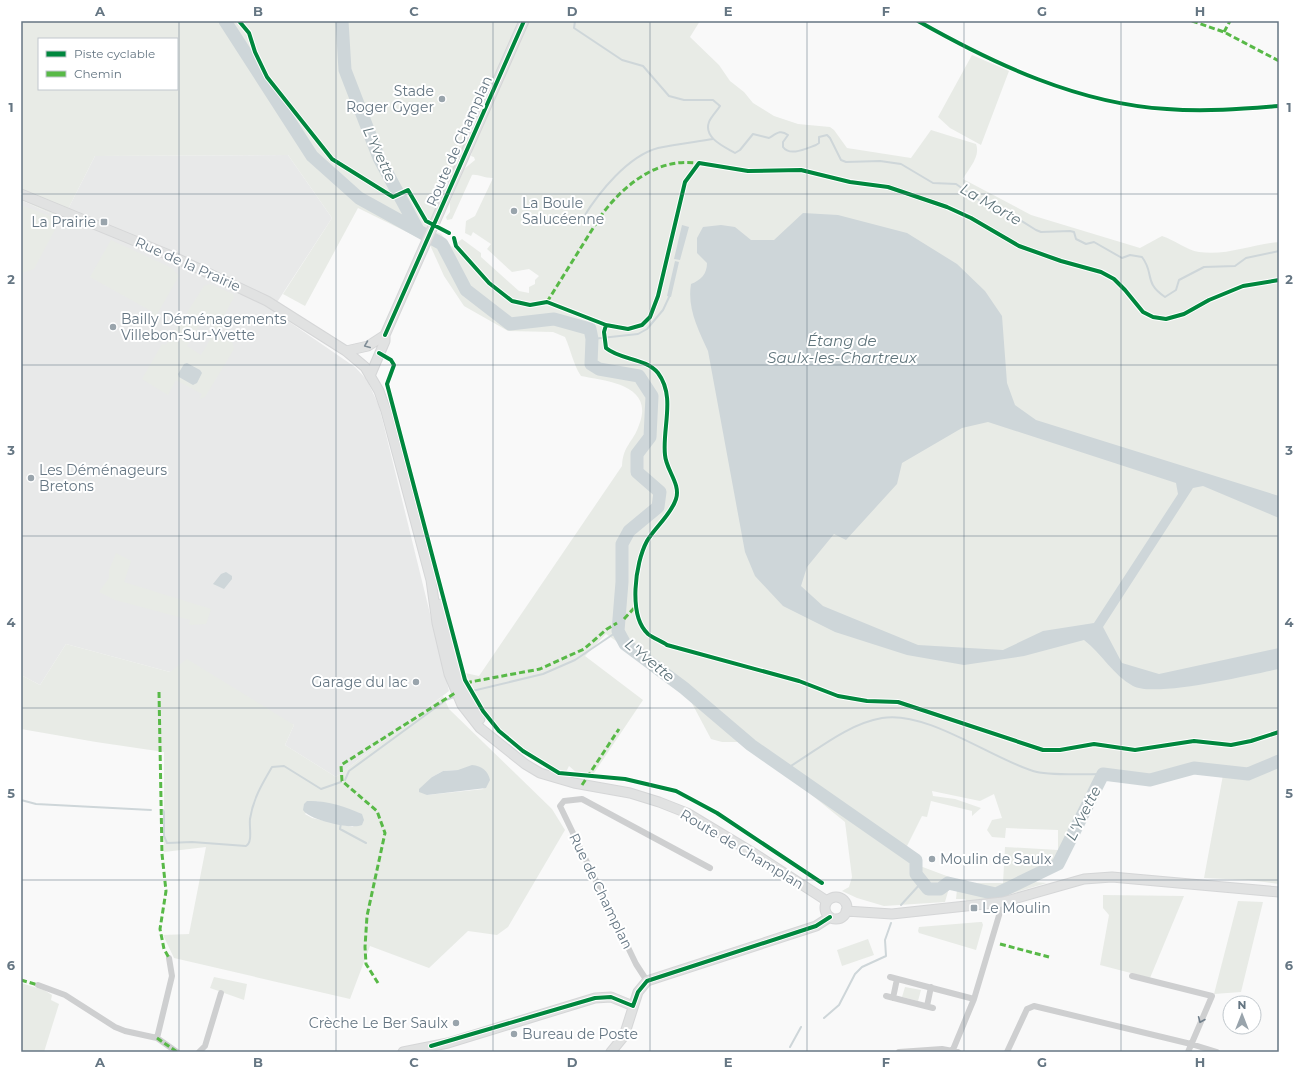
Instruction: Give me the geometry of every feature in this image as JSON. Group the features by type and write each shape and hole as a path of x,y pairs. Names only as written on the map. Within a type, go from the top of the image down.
{"street":[{"name":"Route de Champlan","path":"524,21 386,335 386,341 370,376 386,411 431,580 449,674 461,694 488,730 508,752 525,764 554,778 630,794 659,802 687,813 755,854 824,899 826,903"},
{"name":"Rue de la Prairie","path":"21,194 174,257 255,295 346,351"},
{"path":"346,351 368,346 386,335"},
{"path":"346,351 365,367 370,376"},
{"name":"Rue de Champlan","path":"647,981 636,964 560,806 564,801 582,799 710,868"},
{"path":"846,911 892,914 1004,902 1084,879 1112,877 1279,892"},
{"path":"830,917 826,913 826,903 831,898 838,897 844,901 846,911"},
{"path":"899,1052 926,1049 954,1052 974,999 1004,902"},
{"path":"612,1052 624,1036 638,992 647,981 816,926 830,917 840,918 846,911"},
{"path":"157,1038 172,976 169,958"},
{"path":"1132,976 1212,996 1188,1052"},
{"path":"890,977 974,999"},
{"path":"893,998 897,979"},
{"path":"38,985 65,995 115,1027 125,1031 157,1038 177,1052"},
{"path":"886,996 930,1007 931,987"},
{"path":"199,1052 205,1046 221,992"},
{"path":"403,1052 432,1049 595,998 611,997 633,1006"},
{"path":"1007,1052 1027,1009 1034,1006 1191,1044 1217,1052"}],"shaded area":[{"path":"21,21 519,21 423,240 358,208 305,306 283,294 332,218 288,155 95,156 63,219 21,200"},
{"path":"528,21 700,21 690,37 719,65 730,81 744,92 753,103 774,116 798,124 830,127 834,130 847,148 911,158 931,130 976,144 977,154 963,179 1031,215 1140,248 1162,236 1194,251 1209,253 1279,242 1279,884 1248,880 1204,878 1223,775 1196,771 1151,784 1105,778 1088,814 1064,856 1034,882 1047,883 997,898 966,901 965,899 956,899 958,880 974,883 1003,883 1005,847 1058,850 1058,830 1006,828 1005,838 992,837 987,830 992,820 1002,818 994,794 980,801 932,791 933,796 955,799 981,808 972,816 972,811 931,801 927,817 922,816 903,854 920,866 952,878 945,902 884,906 857,898 842,891 849,887 852,877 845,822 755,749 739,742 722,742 711,739 687,694 665,675 606,634 585,656 643,700 594,773 577,773 569,766 566,772 549,767 512,740 491,720 465,673 479,676 622,466 624,453 637,431 642,412 640,401 635,393 626,387 603,380 581,376 576,367 565,337 553,332 508,331 464,306 444,276 430,245 437,232 441,234 452,247 462,239 481,253 481,257 519,291 529,293 529,287 535,284 535,280 539,276 529,269 512,272 487,249 491,244 473,232 471,236 465,233 466,221 475,216 493,178 472,175 452,219 447,220 446,217 450,212 450,202 464,169 475,160 474,157 471,156 472,151"},
{"path":"972,55 1009,71 981,145 950,128 938,117"},
{"path":"288,155 332,218 272,310 355,367 367,380 379,406 449,691 336,777 285,745 294,725 170,672 66,644 40,685 21,675 21,200 63,219 95,156"},
{"path":"21,205 60,220 34,269 21,273"},
{"path":"111,240 172,268 179,276 155,318 150,317 153,312 90,277"},
{"path":"210,284 233,294 234,297 221,321 220,334 231,338 234,349 205,397 199,399 202,394 176,380 168,395 142,379 162,344 166,345 204,286","holes":["202,320 217,328 201,355 187,346"]},
{"path":"116,553 131,561 124,582 211,609 206,624 189,625 190,620 115,600 99,592 109,578 109,570"},
{"path":"66,644 170,672 187,659 294,725 285,745 336,777 443,696 449,709 552,809 565,830 508,927 497,935 468,931 429,968 370,946 350,999 174,958 163,935 189,934 206,847 164,852 164,752 21,729 21,675 40,685","holes":["458,770 484,789 427,795 432,777 443,771","317,801 359,813 353,827 312,818 305,814"]},
{"path":"1103,895 1184,896 1150,978 1100,965 1109,915 1103,908"},
{"path":"1238,901 1263,902 1241,992 1214,994"},
{"path":"982,922 983,925 976,950 919,933 918,931 919,927"},
{"path":"868,939 874,955 842,966 837,950"},
{"path":"214,977 247,984 244,1000 210,988"},
{"path":"21,983 44,990 52,995 51,1000 59,1004 44,1052 21,1052"},
{"path":"905,987 921,990 918,1001 902,997"}],"water":[{"name":"Étang de Saulx-les-Chartreux","path":"803,213 838,215 907,233 957,264 985,291 1002,316 1007,383 1015,405 1036,420 1279,496 1279,518 1203,486 1193,488 1103,627 1122,663 1159,674 1279,648 1279,669 1204,684 1161,689 1144,689 1133,686 1119,676 1084,640 1024,656 964,665 907,655 835,632 783,606 755,576 745,552 708,351 694,318 690,293 691,284 698,281 703,276 707,267 707,263 697,253 697,238 703,227 721,225 735,227 751,240 774,240","holes":["988,422 1176,483 1178,494 1094,623 1043,631 1003,650 918,645 823,606 801,586 807,567 834,534 846,540 897,484 902,463 962,428"]},
{"path":"682,225 689,227 680,260 674,259"},
{"path":"675,261 679,262 671,297 667,296"},
{"path":"187,363 200,370 202,373 197,383 193,385 179,377 178,374 184,364"},
{"path":"226,572 232,576 232,579 224,589 213,584 221,574"},
{"path":"472,765 479,766 488,774 490,780 486,788 427,795 419,792 419,789 432,777 443,771 458,770"},
{"path":"307,801 321,801 349,808 362,814 364,820 362,825 349,826 331,823 313,817 303,810 304,804"}],"waterway":[{"name":"L'Yvette","path":"225,21 312,156 359,198 442,244 466,290 510,324 554,319 590,329 592,339 591,364 599,369 639,376 652,396 650,437 637,454 637,472 660,492 658,507 629,531 622,544 622,582 618,631 625,644 684,688 751,745 916,860 916,874 928,889 940,889 948,883 996,894 1058,864 1103,774 1150,780 1194,768 1248,774 1279,761"},
{"name":"L'Yvette","path":"342,21 345,70 379,158 418,230"},
{"name":"La Morte","path":"575,21 574,28 622,60 643,66 669,96 684,100 713,100 720,106 709,122 709,133 721,145 735,153 740,150 753,134 769,138 783,132 788,135 783,142 783,147 786,150 794,152 816,145 819,143 819,137 827,135 841,160 846,162 880,161 901,164 933,183 956,184 982,202 1012,215 1041,232 1070,231 1074,232 1076,239 1086,244 1094,242 1122,258 1130,255 1142,257 1148,268 1151,282 1158,292 1165,297 1176,290 1179,280 1204,267 1235,266 1246,258 1279,251"},
{"path":"583,218 597,197 615,176 647,152 658,148 713,139"},
{"path":"592,339 638,334 647,329 663,310 670,295"},
{"path":"468,692 543,674 575,660 618,631"},
{"path":"345,780 349,771 446,700 456,696"},
{"path":"786,769 832,739 856,726 882,718 899,717 918,721 938,728 1016,765 1040,773 1103,774"},
{"path":"163,810 164,836 167,843 192,842 246,846 250,838 250,819 253,805 261,786 272,767 284,766 321,789 341,782"},
{"path":"21,800 36,804 151,810"},
{"path":"341,823 340,829 366,843"},
{"path":"901,905 921,883"},
{"path":"824,1018 839,1005 855,974 862,967 886,956 885,940 891,923"},
{"path":"790,1047 801,1027"}],"marked path":[{"path":"1192,21 1224,32 1279,61"},
{"path":"1224,32 1230,21"},
{"path":"547,302 600,217 609,205 631,184 657,168 686,162 701,164"},
{"path":"624,619 636,606"},
{"path":"469,686 470,682 540,669 584,649 607,629 617,623"},
{"path":"159,692 162,854 166,891 160,929 164,949 169,958"},
{"path":"378,983 366,964 365,947 367,916 385,833 377,811 342,781 341,765 455,693"},
{"path":"582,785 619,729"},
{"path":"1000,944 1049,957"},
{"path":"21,980 38,985"},
{"path":"157,1038 177,1052"}],"cycle path":[{"path":"239,21 249,33 255,52 267,77 332,159 393,197 408,190 426,221 449,233"},
{"path":"385,335 524,21"},
{"path":"918,21 1007,66 1038,79 1102,99 1134,106 1181,110 1223,110 1279,106"},
{"path":"454,238 456,246 489,283 512,301 530,305 547,302 606,325 628,329 642,325 650,317 658,296 685,182 699,163 748,171 801,170 850,182 888,187 947,207 971,218 1019,246 1061,261 1101,272 1114,279 1143,312 1153,317 1166,319 1184,314 1209,300 1243,286 1279,280"},
{"path":"606,325 604,332 606,348 618,355 647,364 653,368 663,382 666,392 667,413 665,455 677,488 677,493 674,505 647,541 639,562 636,589 638,615 642,626 652,637 667,645 799,681 838,696 867,701 898,702 1043,750 1060,750 1094,744 1135,750 1194,741 1231,745 1251,741 1279,732"},
{"path":"379,353 391,360 394,365 387,384 465,680 483,711 499,731 523,751 559,773 625,779 676,791 717,813 822,883"},
{"path":"431,1046 595,998 611,997 633,1006 638,992 647,981 816,926 830,917"}],"place":[{"name":"Stade Roger Gyger","path":"442,99"},
{"name":"La Boule Salucéenne","path":"514,211"},
{"name":"La Prairie","path":"104,222"},
{"name":"Bailly Déménagements Villebon-Sur-Yvette","path":"113,327"},
{"name":"Les Déménageurs Bretons","path":"31,478"},
{"name":"Garage du lac","path":"416,682"},
{"name":"Moulin de Saulx","path":"932,859"},
{"name":"Le Moulin","path":"974,908"},
{"name":"Crèche Le Ber Saulx","path":"456,1023"},
{"name":"Bureau de Poste","path":"514,1034"}]}
